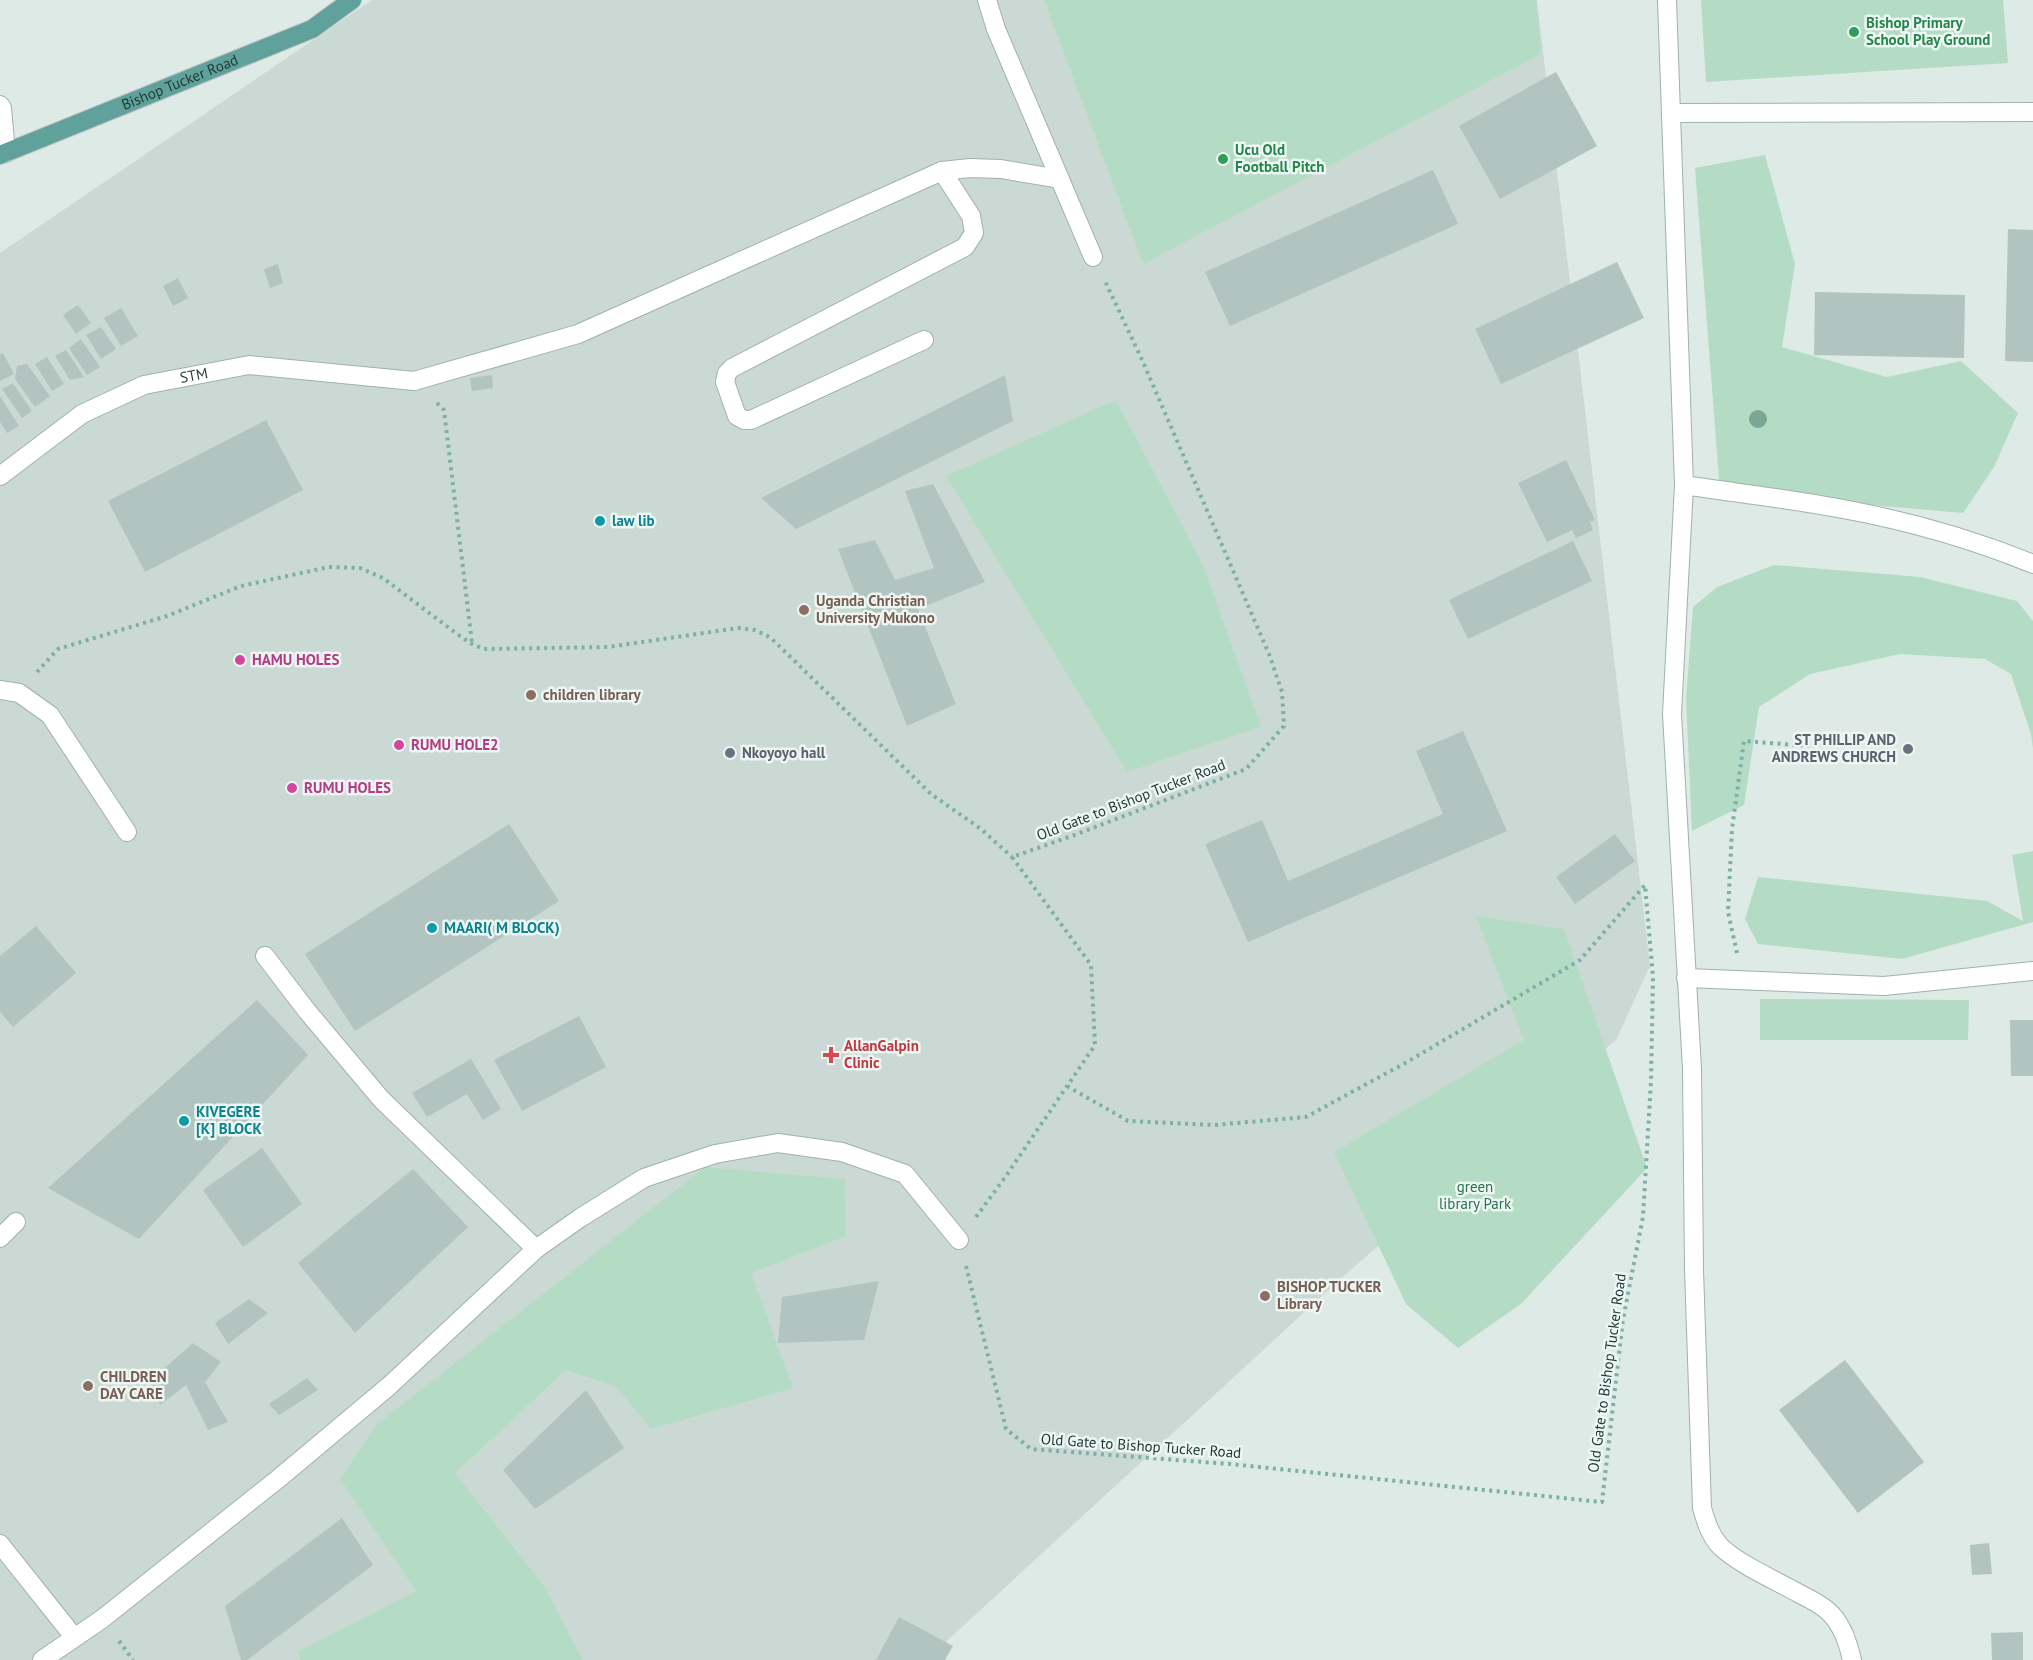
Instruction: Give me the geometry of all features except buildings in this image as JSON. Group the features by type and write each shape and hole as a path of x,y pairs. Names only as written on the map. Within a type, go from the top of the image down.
{"main road":[{"name":"Bishop Tucker Road","path":"3,154 312,29 352,0"}],"street":[{"path":"987,0 996,28 1093,257"},
{"path":"1666,0 1684,484 1672,714 1692,1069 1694,1270 1702,1508 1708,1528 1720,1546 1738,1559 1830,1612 1848,1643 1852,1660"},
{"path":"0,105 2,108 3,154"},
{"path":"1671,113 2033,112"},
{"path":"924,340 751,420 744,420 737,416 724,382 727,373 732,368 965,247 974,233 971,216 942,171 970,168 1001,169 1060,179"},
{"name":"STM","path":"0,476 82,414 144,385 249,365 414,381 578,334 942,171"},
{"path":"1684,484 1844,509 1929,528 2033,564"},
{"path":"0,690 19,693 50,715 127,832"},
{"path":"265,956 381,1100 536,1249"},
{"path":"1686,978 1884,986 2033,971"},
{"path":"42,1660 102,1619 286,1472 372,1400 536,1249 644,1178 716,1154 778,1143 843,1152 905,1174 959,1240"},
{"path":"0,1238 16,1222"},
{"path":"0,1544 74,1637"}],"path":[{"name":"Old Gate to Bishop Tucker Road","path":"1012,857 1246,769 1284,726 1282,692 1269,654 1143,362 1093,257"},
{"path":"444,410 472,644"},
{"path":"19,693 58,649 166,616 242,586 329,567 360,568 383,578 472,644 484,649 608,647 738,628 755,630 771,638 932,794 981,830 1012,857 1090,965 1095,1045 1006,1176 959,1240"},
{"path":"1743,980 1728,912 1732,829 1744,741 1809,746"},
{"name":"Old Gate to Bishop Tucker Road","path":"959,1240 1006,1429 1031,1449 1230,1464 1602,1502 1623,1319 1643,1217 1651,1081 1653,977 1645,885 1580,960 1407,1062 1306,1117 1214,1125 1128,1121 1067,1086"}],"shaded area":[{"name":"Uganda Christian University Mukono","path":"372,0 1537,0 1650,966 1616,1040 1347,1273 926,1660 0,1660 0,253"}],"green space":[{"name":"Ucu Old Football Pitch","path":"1044,0 1536,0 1541,54 1143,264"},
{"name":"Bishop Primary School Play Ground","path":"1701,0 2003,0 2008,63 1706,82"},
{"path":"1765,155 1795,264 1782,347 1887,377 1961,361 2018,413 1994,467 1963,513 1720,492 1695,168"},
{"path":"1116,400 1203,565 1261,727 1127,772 946,476"},
{"path":"1774,565 1920,577 2017,601 2033,621 2033,748 2031,734 2011,674 1985,659 1900,654 1810,674 1759,707 1744,805 1692,831 1686,699 1693,607 1717,587"},
{"path":"2033,851 2033,922 1902,959 1758,944 1745,919 1758,877 1987,901 2023,921 2012,855"},
{"name":"green library Park","path":"1476,916 1564,929 1647,1168 1522,1303 1458,1348 1406,1304 1334,1152 1524,1040"},
{"path":"1760,999 1969,1000 1968,1040 1760,1040"},
{"path":"705,1167 845,1179 846,1236 751,1273 793,1388 651,1429 615,1386 566,1370 455,1473 544,1586 583,1660 300,1660 298,1652 416,1591 340,1479 376,1425"}],"place":[{"name":"Bishop Primary School Play Ground","path":"1854,32"},
{"name":"Ucu Old Football Pitch","path":"1223,159"},
{"name":"law lib","path":"600,521"},
{"name":"Uganda Christian University Mukono","path":"804,610"},
{"name":"HAMU HOLES","path":"240,660"},
{"name":"children library","path":"531,695"},
{"name":"RUMU HOLE2","path":"399,745"},
{"name":"ST PHILLIP AND ANDREWS CHURCH","path":"1908,749"},
{"name":"Nkoyoyo hall","path":"730,753"},
{"name":"RUMU HOLES","path":"292,788"},
{"name":"MAARI( M BLOCK)","path":"432,928"},
{"name":"AllanGalpin Clinic","path":"831,1055"},
{"name":"KIVEGERE [K] BLOCK","path":"184,1121"},
{"name":"BISHOP TUCKER Library","path":"1265,1296"},
{"name":"CHILDREN DAY CARE","path":"88,1386"}]}
